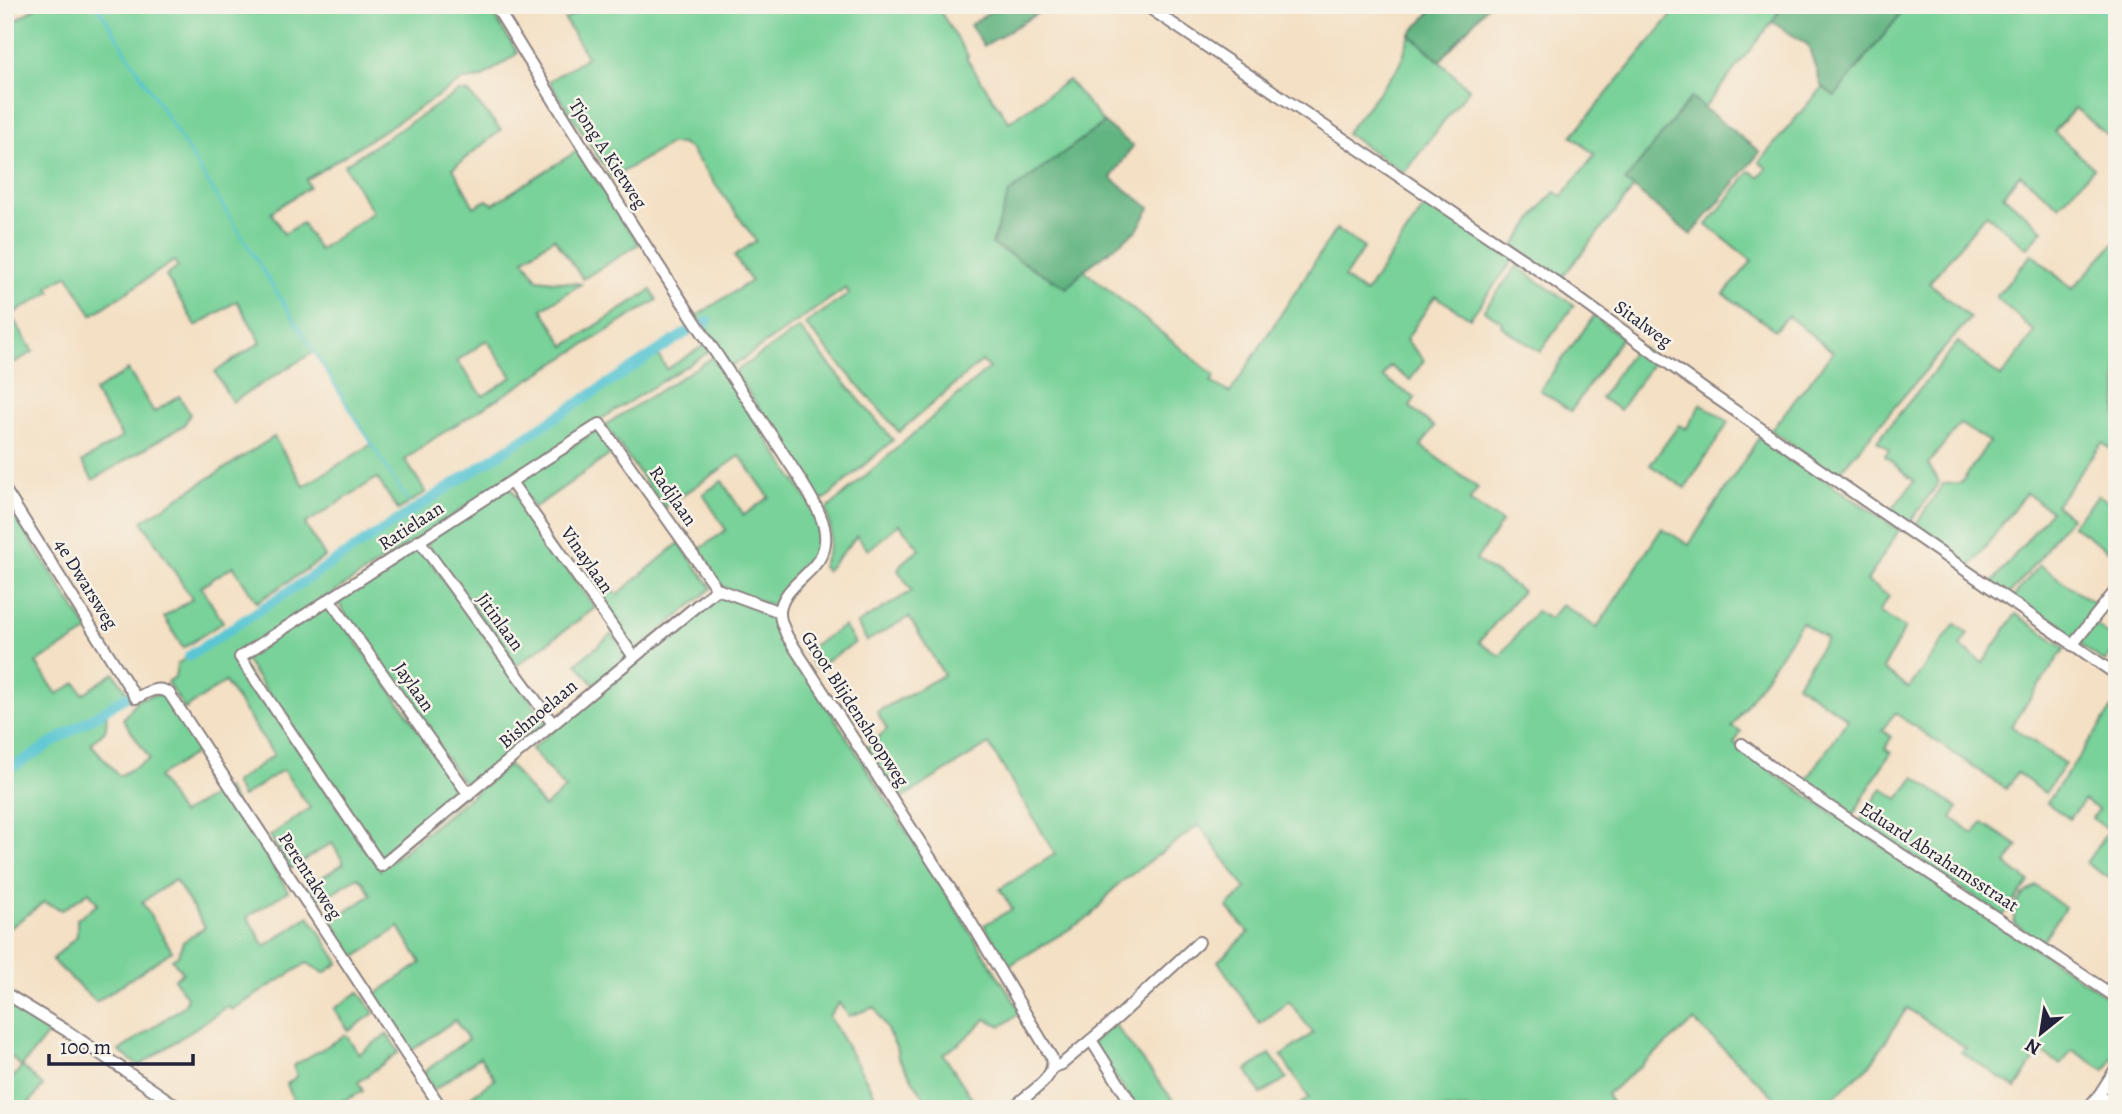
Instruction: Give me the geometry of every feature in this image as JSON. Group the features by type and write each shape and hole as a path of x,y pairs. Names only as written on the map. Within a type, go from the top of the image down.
{"street":[{"name":"Tjong A Kietweg","path":"495,5 694,320 807,491 823,522 825,534 822,553 815,566 783,601 780,612"},
{"name":"Sitalweg","path":"1146,5 1553,280 1705,390 2117,675"},
{"name":"Ratielaan","path":"381,866 240,657 600,424"},
{"name":"Radjlaan","path":"600,424 717,589"},
{"name":"Vinaylaan","path":"511,482 634,657"},
{"name":"4e Dwarsweg","path":"5,490 136,698"},
{"name":"Jitinlaan","path":"419,540 553,724"},
{"path":"717,589 780,612"},
{"name":"Bishnoelaan","path":"381,866 717,589"},
{"path":"2072,645 2117,589"},
{"name":"Jaylaan","path":"330,600 469,794"},
{"name":"Groot Blijdenshoopweg","path":"780,612 787,636 961,907 1052,1058 1054,1067"},
{"name":"Perentakweg","path":"136,698 156,689 169,693 442,1109"},
{"name":"Eduard Abrahamsstraat","path":"1742,744 1782,775 2117,998"},
{"path":"1012,1109 1049,1075 1054,1067 1062,1064 1091,1040 1199,942"},
{"path":"5,993 67,1031 181,1109"},
{"path":"1091,1040 1135,1109"},
{"path":"2087,1109 2117,1067"},
{"path":"2099,1095 2117,1107"}],"green space":[{"path":"39,5 487,5 518,53 481,78 463,80 306,180 309,187 271,212 284,234 302,223 319,250 373,212 344,165 458,92 468,92 501,130 453,168 474,207 487,200 493,204 577,151 639,244 583,279 554,238 524,259 537,279 581,284 542,309 565,346 651,290 657,300 433,439 405,460 426,492 398,510 377,478 305,524 325,557 257,602 233,566 201,587 223,622 183,648 164,617 192,599 142,521 274,437 304,486 372,444 314,352 232,402 215,372 261,342 237,301 196,326 166,276 178,267 174,261 92,315 68,275 48,287 51,292 11,315 33,352 10,365 5,357 5,28","holes":["487,340 512,377 483,396 457,361"]},
{"path":"588,5 936,5 968,56 966,58 1009,122 1068,80 1104,123 1009,193 1067,288 1084,270 1215,376 1211,382 1230,393 1336,229 1364,248 1344,278 1365,293 1429,200 1514,259 1470,318 1435,296 1406,340 1424,360 1410,380 1390,366 1383,377 1415,398 1410,407 1434,427 1421,446 1478,488 1469,501 1502,522 1476,560 1522,591 1479,642 1500,656 1536,611 1550,619 1562,604 1597,628 1662,528 1689,545 1760,436 1899,530 1867,581 1889,596 1879,612 1905,628 1883,669 1909,688 1955,624 1968,634 1960,646 1983,663 2016,614 2065,648 2011,726 2065,764 2045,793 2017,773 2006,789 1895,713 1882,730 1891,737 1885,749 1891,753 1853,815 1804,784 1848,719 1797,684 1826,639 1802,622 1732,727 1741,732 1734,744 1782,779 2117,1003 2117,1051 2105,1070 2072,1050 2061,1065 2040,1051 2016,1088 1961,1052 1966,1048 1907,1008 1870,1065 1820,1109 1787,1109 1694,1021 1607,1094 1616,1109 1293,1109 1309,1098 1281,1056 1313,1033 1289,1001 1260,1024 1218,961 1249,933 1227,907 1246,889 1199,825 1116,886 1091,916 1008,966 984,925 1012,909 1000,889 1055,854 989,744 899,800 866,749 887,729 877,712 944,675 909,617 867,641 857,624 912,591 898,570 903,562 920,549 899,524 868,550 857,536 826,571 822,567 830,539 826,510 989,368 982,361 899,432 805,324 849,294 846,288 731,367 696,316 751,281 734,256 756,241 689,148 681,144 670,144 612,178 549,81 587,57 565,20"},
{"path":"1001,5 1051,5 984,46 970,25"},
{"path":"1437,5 1488,5 1440,61 1410,34"},
{"path":"1680,5 1783,5 1704,108 1691,98 1626,180 1634,188 1561,279 1514,246 1545,202 1555,192 1562,196 1595,155 1572,136"},
{"path":"1783,5 1908,5 1835,96 1822,87 1808,45 1772,22"},
{"path":"1908,5 2117,5 2114,16 2117,18 2117,143 2075,108 2054,132 2094,168 2059,206 2020,174 2003,195 2043,230 2027,248 1986,214 1929,283 1970,318 1836,476 1771,430 1833,352 1788,316 1775,330 1724,294 1752,261 1707,225 1750,171 1759,177 1767,168 1759,162 1822,87 1835,96"},
{"path":"1410,34 1469,89 1404,173 1346,133 1400,65"},
{"path":"1691,98 1760,152 1691,235 1625,181"},
{"path":"1104,123 1133,146 1111,178 1150,208 1137,230 1084,270 1067,288 992,244 1009,193"},
{"path":"2117,240 2117,453 2102,443 2056,505 2071,517 2008,596 1991,584 2051,511 2026,493 1970,567 1914,527 1943,484 1961,483 1989,442 1960,424 1928,464 1939,482 1908,525 1890,512 1914,481 1885,456 1889,449 1877,441 1958,342 2001,377 2035,332 1996,297 2032,254 2072,289"},
{"path":"1518,265 1574,305 1540,352 1501,326 1502,322 1484,310"},
{"path":"1594,316 1622,337 1571,411 1540,390"},
{"path":"799,328 893,440 824,500 818,499 735,372"},
{"path":"705,345 709,352 236,656 380,870 509,765 544,807 565,789 531,749 718,593 770,611 776,616 779,630 1021,1012 1002,1026 986,1019 960,1043 943,1054 979,1109 932,1109 898,1057 896,1047 875,1007 849,1016 839,1003 829,1016 883,1109 454,1109 495,1079 480,1057 434,1090 423,1073 468,1039 455,1020 411,1051 373,996 421,963 399,927 350,961 326,925 371,895 364,883 358,877 314,904 304,889 344,863 332,843 290,869 270,836 310,808 283,770 242,797 234,783 274,755 225,682 185,709 167,682 175,677 177,664 656,352 667,369"},
{"path":"1636,346 1656,358 1620,410 1601,398"},
{"path":"713,357 813,508 821,525 820,550 778,608 721,586 696,552 726,530 703,494 722,481 744,515 769,497 740,456 664,508 605,425"},
{"path":"128,370 154,412 179,396 190,414 184,425 93,480 82,462 122,437 94,392"},
{"path":"1701,404 1729,422 1685,488 1650,465 1679,425 1686,429"},
{"path":"600,428 615,451 534,508 517,483"},
{"path":"510,487 595,608 516,666 425,541"},
{"path":"2098,495 2117,507 2117,556 2072,525"},
{"path":"5,500 89,631 36,663 57,694 76,683 83,694 114,673 129,695 107,709 106,729 91,744 119,776 150,759 123,719 138,699 165,693 199,747 195,753 158,777 181,814 226,788 288,891 247,917 265,946 309,916 339,963 324,973 307,963 232,1010 228,1006 139,1066 119,1051 185,1005 187,997 174,979 183,973 172,959 178,955 183,942 205,927 175,880 142,902 172,951 96,1002 52,960 77,936 77,919 98,904 89,892 62,910 44,902 10,928 5,923"},
{"path":"679,543 712,588 635,652 587,585 602,573 617,595"},
{"path":"419,546 548,724 469,791 336,600"},
{"path":"2040,565 2095,604 2095,612 2075,637 2069,638 2014,599"},
{"path":"330,604 465,795 382,861 243,657"},
{"path":"2094,623 2117,642 2105,662 2080,645"},
{"path":"844,626 855,643 815,668 804,651"},
{"path":"612,634 629,656 594,685 577,663"},
{"path":"2117,701 2117,867 2109,878 2086,863 2109,830 2092,818 2099,810 2084,800 2070,819 2047,803"},
{"path":"1915,777 1958,808 1952,818 1974,834 1983,823 2018,846 2006,864 2029,882 2003,916 1860,821 1882,788 1898,799"},
{"path":"2036,886 2065,908 2042,942 2015,924 2014,918 2018,901"},
{"path":"359,992 374,1013 349,1031 334,1009"},
{"path":"13,1001 53,1028 22,1066 43,1086 24,1109 5,1109 5,1086 22,1067 5,1051 5,1002"},
{"path":"1114,1024 1179,1109 1137,1109 1092,1042"},
{"path":"387,1034 399,1052 358,1082 363,1091 327,1109 289,1109 295,1105 287,1084 297,1076 293,1066 346,1035 359,1054"},
{"path":"1270,1054 1287,1078 1261,1094 1247,1070"}],"waterway":[{"path":"97,5 408,502"},
{"path":"2094,5 2117,18"},
{"path":"189,656 690,330"},
{"path":"5,772 129,695"}]}
